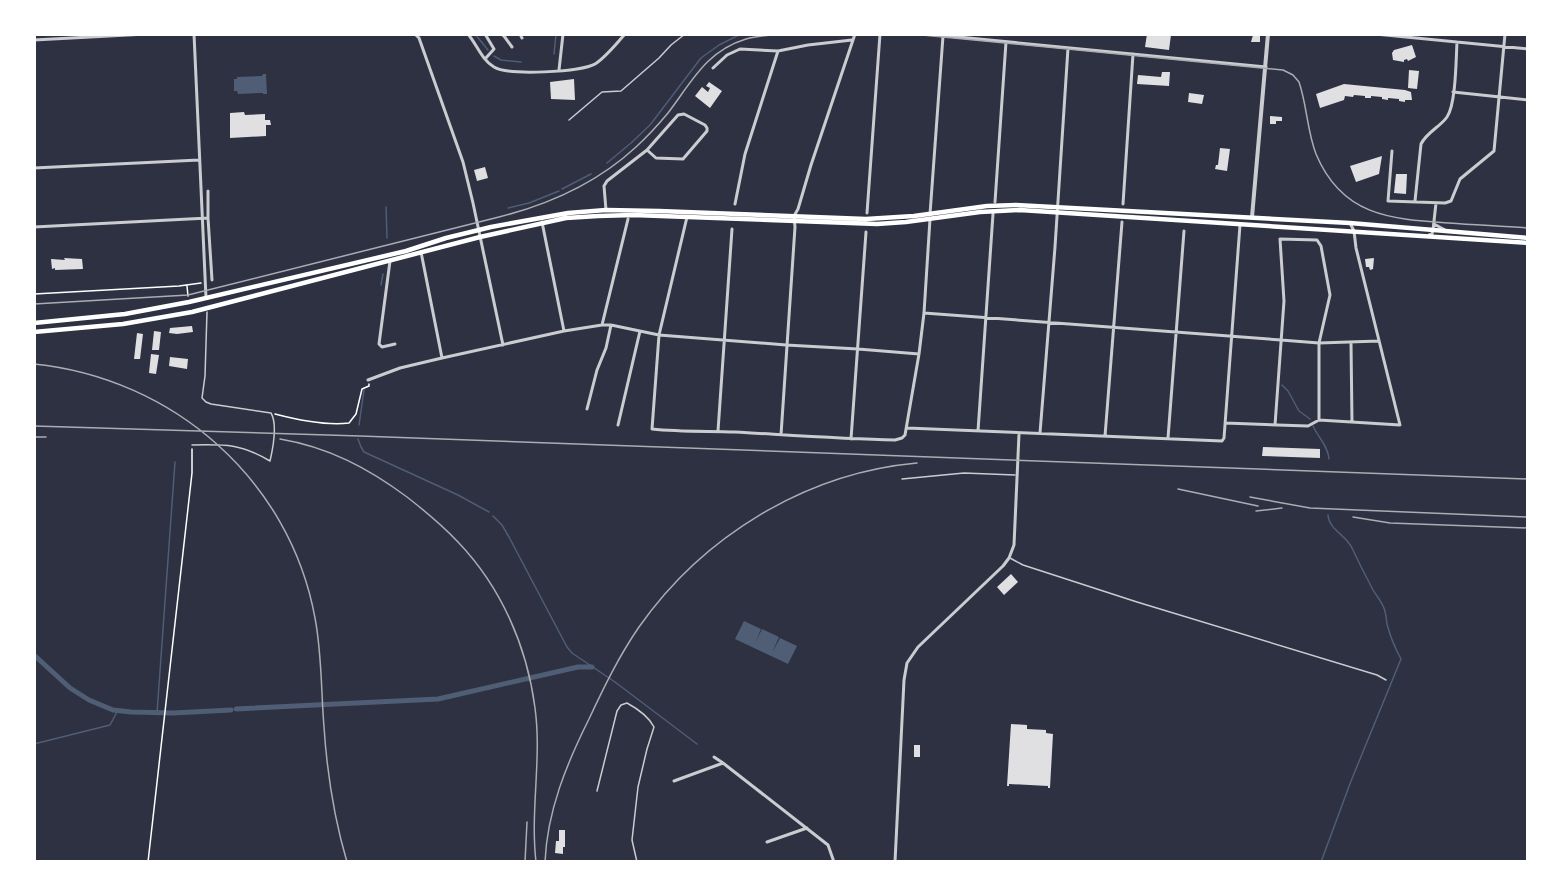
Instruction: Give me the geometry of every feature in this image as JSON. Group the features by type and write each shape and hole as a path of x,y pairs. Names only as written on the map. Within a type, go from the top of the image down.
{"main road":[{"path":"1057,209 1240,225 1527,243"},
{"path":"34,323 125,314 206,298 396,253 479,230 553,215 606,210 887,224 930,216 1001,210 1057,209 1434,227 1446,231 1527,238"},
{"path":"34,332 135,323 207,310 480,237 574,217 795,219"},
{"path":"1240,225 1252,218"},
{"path":"1252,218 1261,226"},
{"path":"206,298 207,310"}],"street":[{"path":"34,40 147,34"},
{"path":"194,34 206,298"},
{"path":"468,34 484,59 496,68 511,72 581,69 601,59 625,34"},
{"path":"501,34 512,48"},
{"path":"559,70 562,34"},
{"path":"781,435 795,219 855,34"},
{"path":"867,213 880,34"},
{"path":"927,34 1266,67"},
{"path":"1252,218 1269,34"},
{"path":"1375,34 1527,49"},
{"path":"1392,151 1388,201 1445,203 1452,199 1460,179 1494,152 1505,34"},
{"path":"484,59 494,49 485,35"},
{"path":"1415,201 1421,144 1426,136 1446,119 1451,109 1462,35"},
{"path":"418,36 463,162 503,345"},
{"path":"687,217 659,336 652,429 851,439 898,440 905,436 924,313 943,36"},
{"path":"713,68 727,55 740,49 778,51 852,40"},
{"path":"994,202 1006,42"},
{"path":"1040,433 1068,48"},
{"path":"735,204 745,154 778,51"},
{"path":"1123,204 1133,54"},
{"path":"1453,92 1527,100"},
{"path":"606,210 604,186 619,171 647,150 678,115 684,114 707,128 707,131 683,159 656,158 647,150"},
{"path":"34,168 200,160"},
{"path":"208,191 212,280"},
{"path":"1427,236 1432,234 1434,227 1436,203"},
{"path":"978,432 993,214"},
{"path":"34,227 208,218"},
{"path":"602,325 628,219"},
{"path":"542,222 564,331"},
{"path":"1105,436 1122,222"},
{"path":"1225,423 1308,426 1319,420 1400,425 1356,248 1354,231 1350,223"},
{"path":"907,428 1222,441 1240,225"},
{"path":"718,431 732,229"},
{"path":"1168,438 1184,231"},
{"path":"851,439 866,232"},
{"path":"1275,425 1284,301 1280,239 1317,240 1321,246 1330,295 1319,343 1319,420"},
{"path":"421,252 442,358"},
{"path":"390,260 378,344 382,347 395,344"},
{"path":"924,313 1319,343 1380,341"},
{"path":"369,380 400,368 442,358 602,325 659,336 919,354"},
{"path":"587,409 611,325"},
{"path":"618,424 640,331"},
{"path":"1351,342 1352,422"},
{"path":"895,861 901,723 907,663 918,647 1009,558 1014,545 1018,434"},
{"path":"714,757 828,845 834,861"},
{"path":"674,781 723,763"},
{"path":"767,842 807,828"}],"lane":[{"path":"569,120 602,92 621,91 685,34"},
{"path":"192,445 237,446 256,452 270,461 273,449 274,421 269,412 211,404 203,400 207,310"},
{"path":"902,479 964,473 1017,475"},
{"path":"1009,558 1137,602 1377,675 1386,680"},
{"path":"597,791 617,711 621,705 627,703 646,716 654,727 638,787 632,840 637,861"}],"path":[{"path":"34,294 200,283"},
{"path":"269,412 303,420 349,423 356,414 362,389 369,386 369,380"},
{"path":"148,861 192,473 192,445"}],"water":[{"path":"266,74 267,94 238,94 234,91 234,79 237,77 262,76"},
{"path":"744,621 761,629 756,641 762,629 779,637 772,653 780,638 797,646 788,664 735,639"}],"building":[{"path":"1147,34 1171,35 1169,50 1145,47"},
{"path":"1260,34 1260,42 1251,42 1253,35"},
{"path":"1412,45 1416,57 1408,61 1404,60 1404,62 1393,60 1394,50"},
{"path":"1409,70 1419,71 1417,89 1408,88"},
{"path":"1162,72 1170,72 1169,86 1137,84 1138,75 1161,77"},
{"path":"574,79 575,100 551,99 550,82"},
{"path":"709,82 722,91 710,108 695,96 702,87 708,92 710,88 706,86"},
{"path":"1344,84 1405,90 1411,92 1412,100 1405,100 1405,102 1399,99 1388,98 1388,100 1371,96 1371,98 1365,98 1365,96 1354,95 1353,97 1345,96 1344,100 1320,108 1316,94"},
{"path":"1189,93 1204,95 1202,104 1188,102"},
{"path":"244,112 245,115 265,114 265,120 270,120 271,125 266,125 266,136 230,138 230,113"},
{"path":"1270,116 1282,117 1282,121 1270,124"},
{"path":"1220,148 1230,149 1227,171 1215,169 1218,165"},
{"path":"1382,156 1379,174 1356,182 1350,166"},
{"path":"485,167 488,178 477,181 474,170"},
{"path":"1396,174 1407,174 1406,194 1394,193"},
{"path":"64,258 82,259 83,269 52,269 51,259 65,260"},
{"path":"1374,258 1373,269 1370,270 1366,267 1365,259"},
{"path":"192,326 193,332 169,333 170,328"},
{"path":"154,331 161,332 159,350 152,350"},
{"path":"137,333 143,334 140,359 134,359"},
{"path":"151,354 159,355 156,374 149,373"},
{"path":"170,357 188,359 187,369 169,366"},
{"path":"1263,447 1320,449 1320,458 1262,456"},
{"path":"1011,574 1018,582 1004,595 997,587"},
{"path":"1011,724 1027,725 1027,729 1046,730 1046,733 1053,734 1050,788 1009,784 1007,786"},
{"path":"914,745 920,745 920,757 914,757"},
{"path":"559,830 565,830 563,854 555,853 556,841 559,841"}],"waterway":[{"path":"475,34 488,50"},
{"path":"554,54 556,34"},
{"path":"607,163 650,125 701,58 719,45 741,34"},
{"path":"494,56 501,60 521,62"},
{"path":"562,189 591,174"},
{"path":"508,208 529,203 559,191"},
{"path":"386,207 387,238"},
{"path":"381,285 383,274"},
{"path":"1282,385 1299,411 1310,419"},
{"path":"359,425 364,390"},
{"path":"1313,426 1325,446 1329,459"},
{"path":"358,439 364,452 458,495 489,512"},
{"path":"157,713 175,462"},
{"path":"1321,862 1401,659 1390,633 1382,603 1372,589 1349,543 1334,529 1328,515"},
{"path":"493,516 509,537 572,653 615,682 697,744"},
{"path":"34,655 70,688 89,700 113,710 173,713 231,710"},
{"path":"236,709 438,699 578,667 592,667"},
{"path":"34,744 110,725 118,710"}],"tram line":[{"path":"34,304 188,295 537,206 589,182 621,160 657,126 701,69 720,51 746,39 782,34"},
{"path":"912,34 1283,70 1293,75 1299,82 1313,145 1327,175 1339,190 1354,202 1388,216 1407,219 1528,228"}],"railway":[{"path":"34,364 85,373 133,390 177,414 217,444 252,481 280,522 301,568 315,618 329,778 338,829 347,862"},
{"path":"34,426 1528,479"},
{"path":"34,437 46,437"},
{"path":"280,439 315,447 347,460 407,497 458,542 487,578 510,619 518,640 526,662 535,708 537,727 534,823 536,862"},
{"path":"545,862 554,806 573,753 625,649 665,594 694,564 726,538 760,515 797,495 836,480 876,469 917,463"},
{"path":"1178,489 1258,506"},
{"path":"1250,497 1310,508 1528,517"},
{"path":"1256,511 1282,508"},
{"path":"1353,517 1390,523 1528,528"},
{"path":"525,862 527,822"}]}
